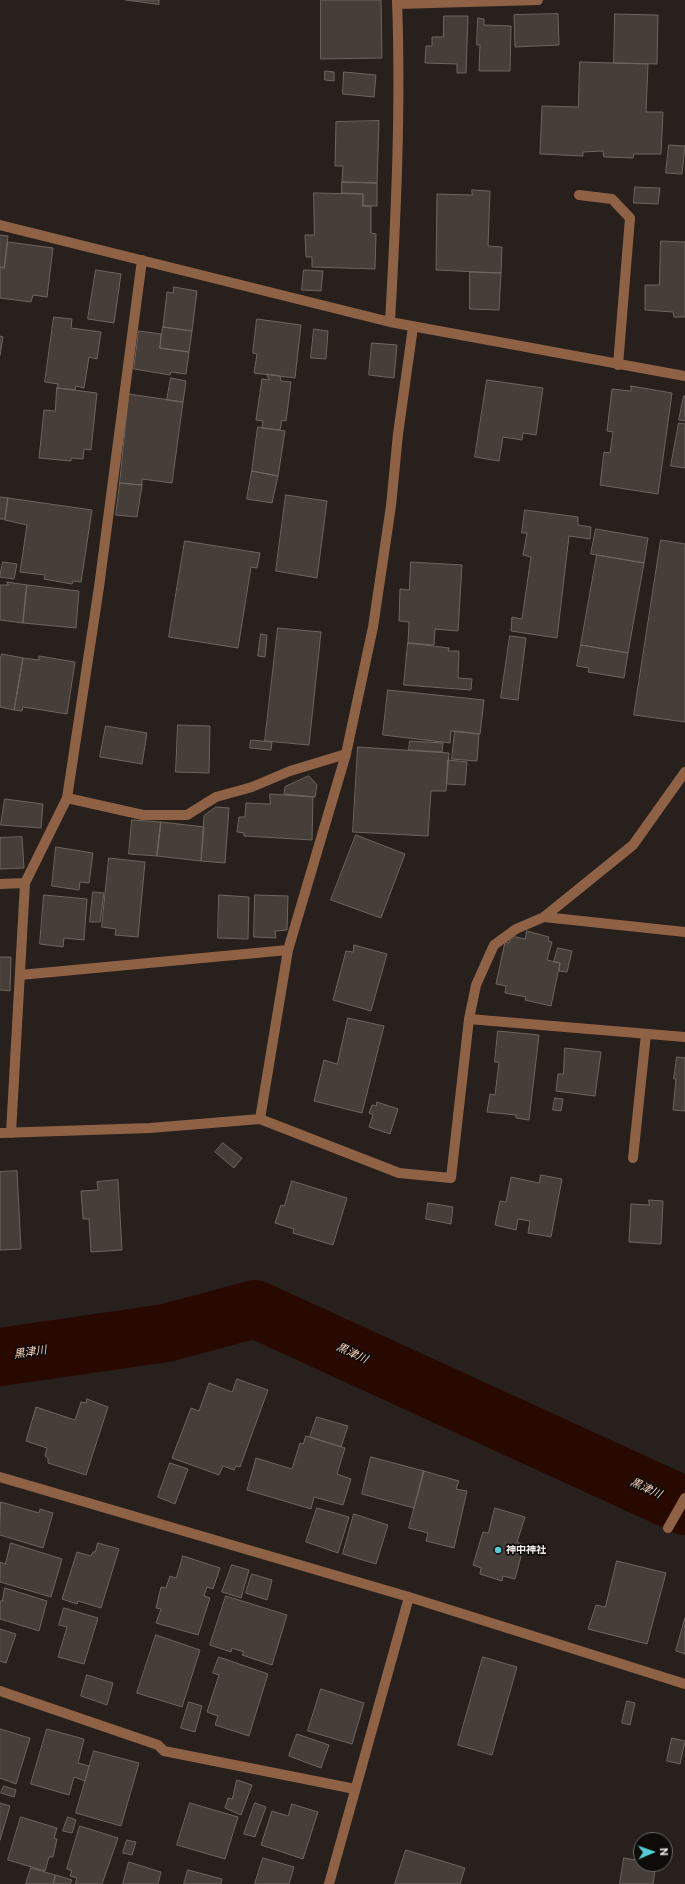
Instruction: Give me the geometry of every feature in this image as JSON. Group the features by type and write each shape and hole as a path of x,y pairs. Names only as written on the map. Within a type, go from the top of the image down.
{"street":[{"path":"390,322 397,194 399,67 397,2 538,0"},
{"path":"579,195 612,199 630,218 618,365"},
{"path":"0,225 390,322 618,365 685,376"},
{"path":"11,1133 24,883 67,798 99,587 142,260"},
{"path":"260,1119 288,950 346,754 373,627 391,506 398,434 413,327"},
{"path":"67,798 143,815 187,815 216,797 252,787 290,771 346,754"},
{"path":"0,1133 150,1128 260,1119 399,1173 451,1178 469,1019 476,985 494,945 516,929 544,917 633,844 685,772"},
{"path":"0,884 24,883"},
{"path":"544,917 685,932"},
{"path":"20,976 288,950"},
{"path":"469,1019 685,1037"},
{"path":"633,1158 646,1034"},
{"path":"0,1476 409,1597 685,1684"},
{"path":"668,1528 685,1498"},
{"path":"329,1884 409,1597"},
{"path":"0,1691 158,1746 164,1751 355,1789"}],"building":[{"path":"126,0 159,0 159,4"},
{"path":"321,0 381,0 382,58 321,59"},
{"path":"558,14 559,45 515,47 514,15"},
{"path":"615,14 658,15 657,64 614,63"},
{"path":"444,16 468,16 466,73 457,73 457,64 425,63 426,46 432,46 432,37 443,37"},
{"path":"478,18 484,19 484,25 511,26 510,71 479,71 480,45 477,45"},
{"path":"580,62 648,64 646,112 663,112 661,154 634,154 633,158 604,157 603,151 583,152 583,156 540,154 542,106 578,107"},
{"path":"325,71 334,72 334,81 325,80"},
{"path":"344,72 376,75 374,97 343,94"},
{"path":"379,121 377,183 342,182 343,166 335,166 336,122"},
{"path":"669,145 685,146 682,174 666,173"},
{"path":"342,182 377,183 377,206 363,206 363,194 342,193"},
{"path":"635,187 660,188 658,204 634,203"},
{"path":"472,190 490,191 488,246 502,247 501,273 436,270 437,194 472,195"},
{"path":"314,193 363,194 363,206 371,206 371,233 376,234 375,269 312,267 312,257 306,257 305,235 314,235"},
{"path":"0,235 8,236 4,268 0,267"},
{"path":"661,241 685,242 685,317 674,317 673,312 645,310 645,285 659,285"},
{"path":"8,242 53,248 47,297 33,295 31,302 0,298 0,267 4,268"},
{"path":"96,270 121,274 114,323 88,319"},
{"path":"304,270 323,271 321,291 302,290"},
{"path":"470,272 501,273 499,310 470,309"},
{"path":"174,287 197,291 192,331 163,327 167,292 173,293"},
{"path":"54,317 72,319 71,328 101,332 97,359 89,357 84,388 76,386 75,390 57,388 58,384 45,382"},
{"path":"257,319 301,325 295,378 254,373 257,354 253,353"},
{"path":"163,327 192,331 189,352 160,348"},
{"path":"314,329 328,331 326,359 311,358"},
{"path":"139,331 161,334 160,348 189,352 186,374 171,372 170,375 134,369"},
{"path":"0,336 3,337 0,355"},
{"path":"372,343 397,345 394,378 369,375"},
{"path":"267,374 280,376 281,381 291,382 286,421 282,420 280,430 262,428 263,421 256,420 262,379 269,380"},
{"path":"171,378 186,381 183,402 167,400"},
{"path":"487,380 543,388 536,435 523,433 522,440 503,437 499,461 475,457"},
{"path":"631,386 672,393 658,494 600,485 604,452 610,453 613,432 607,431 612,389 631,391"},
{"path":"57,388 97,393 91,450 84,449 83,459 71,458 71,461 39,458 44,410 55,411"},
{"path":"129,394 183,402 172,483 142,479 142,485 120,483"},
{"path":"685,396 685,421 679,420"},
{"path":"679,423 685,424 685,468 671,466"},
{"path":"258,427 285,431 278,476 252,471"},
{"path":"252,471 278,476 272,503 247,499"},
{"path":"120,483 142,485 137,517 116,515"},
{"path":"286,495 327,501 317,578 276,571"},
{"path":"0,497 8,498 5,519 0,519"},
{"path":"8,498 92,510 81,582 73,581 72,584 44,579 45,575 20,572 27,525 5,520"},
{"path":"525,510 578,517 578,525 591,527 590,539 569,536 557,638 511,631 512,617 522,619 531,557 523,555 527,533 522,533"},
{"path":"596,529 648,538 644,563 591,554"},
{"path":"661,540 685,544 685,722 634,715"},
{"path":"185,541 260,553 257,568 251,567 238,648 169,637"},
{"path":"597,555 644,563 628,653 581,645"},
{"path":"3,562 17,564 14,579 0,577"},
{"path":"411,562 462,565 458,631 435,629 434,645 408,643 409,622 399,621 400,589 409,590"},
{"path":"7,582 27,585 23,623 0,620 0,585 8,585"},
{"path":"27,585 79,591 76,628 23,623"},
{"path":"278,628 321,632 309,745 265,741"},
{"path":"261,634 267,635 265,657 258,656"},
{"path":"510,636 526,638 518,700 501,698"},
{"path":"408,643 449,648 448,651 459,651 458,678 472,679 471,690 404,685"},
{"path":"581,645 628,653 624,678 588,672 589,668 577,666"},
{"path":"2,654 23,658 14,710 0,707 0,660"},
{"path":"39,656 75,662 67,714 23,707 22,711 14,710 23,658 39,660"},
{"path":"388,690 484,700 480,734 451,731 450,743 383,735"},
{"path":"178,725 210,726 209,773 176,772"},
{"path":"106,726 147,733 142,764 100,757"},
{"path":"455,731 479,734 477,761 452,759"},
{"path":"251,740 272,742 271,750 250,748"},
{"path":"410,741 443,743 442,752 409,750"},
{"path":"358,747 449,753 446,791 431,791 428,836 353,832"},
{"path":"448,760 467,762 465,785 447,784"},
{"path":"309,776 317,785 315,797 284,794 285,787"},
{"path":"270,794 313,797 312,840 244,836 244,833 237,832 239,817 245,817 246,803 270,804"},
{"path":"5,799 43,804 41,828 1,825"},
{"path":"216,807 229,808 225,863 201,861 204,816"},
{"path":"132,820 161,822 157,856 129,854"},
{"path":"161,822 204,827 201,861 157,856"},
{"path":"356,835 405,854 381,918 331,900"},
{"path":"22,837 24,868 0,869 0,838"},
{"path":"56,847 93,853 89,883 80,882 79,890 52,886"},
{"path":"109,858 145,862 138,937 115,935 116,929 102,927"},
{"path":"93,892 104,893 100,922 90,922"},
{"path":"44,895 87,899 84,940 64,938 63,947 40,944"},
{"path":"219,895 249,897 248,939 218,938"},
{"path":"255,895 288,896 287,930 275,931 276,938 254,937"},
{"path":"527,931 549,937 548,941 552,942 547,960 560,963 551,1006 525,1000 526,997 505,993 506,986 496,984 505,942 509,943 511,936 525,939"},
{"path":"354,945 387,954 371,1011 333,1000 346,951 353,952"},
{"path":"558,948 572,951 567,972 559,971 560,963 554,962"},
{"path":"0,957 11,957 10,991 0,990"},
{"path":"348,1018 384,1026 362,1113 314,1101 324,1060 337,1064"},
{"path":"498,1031 539,1035 529,1120 516,1118 516,1115 487,1112 490,1094 495,1095 499,1062 495,1062"},
{"path":"565,1048 601,1052 595,1096 556,1091 558,1074 563,1074"},
{"path":"677,1057 685,1058 685,1111 673,1110 676,1079 674,1079"},
{"path":"555,1098 563,1099 561,1111 553,1110"},
{"path":"377,1102 398,1109 390,1134 369,1127 373,1115 369,1113 372,1105 376,1106"},
{"path":"223,1143 242,1158 234,1168 215,1152"},
{"path":"17,1171 21,1249 0,1250 0,1172"},
{"path":"541,1175 562,1179 551,1237 528,1233 530,1221 518,1219 516,1230 495,1225 500,1201 506,1202 511,1177 539,1183"},
{"path":"118,1180 122,1250 91,1252 89,1219 83,1219 81,1191 98,1190 97,1182"},
{"path":"292,1181 347,1198 333,1245 293,1233 294,1229 275,1223 281,1205 284,1206"},
{"path":"649,1200 663,1201 661,1244 629,1242 631,1204 649,1205"},
{"path":"428,1203 453,1207 451,1224 426,1219"},
{"path":"237,1379 268,1390 240,1467 236,1466 234,1470 223,1466 219,1475 172,1458 191,1408 199,1411 209,1383 232,1392"},
{"path":"87,1399 108,1407 86,1475 48,1463 48,1458 45,1456 47,1448 26,1441 36,1407 75,1420 81,1402 86,1403"},
{"path":"317,1417 348,1426 341,1447 310,1437"},
{"path":"306,1436 345,1448 337,1474 351,1479 343,1505 314,1497 311,1509 247,1490 256,1458 292,1469 300,1443 303,1444"},
{"path":"371,1457 424,1471 414,1508 362,1494"},
{"path":"170,1463 188,1469 175,1504 158,1497"},
{"path":"424,1471 459,1481 456,1489 467,1491 454,1548 426,1541 428,1533 409,1528"},
{"path":"1,1502 39,1513 40,1509 53,1513 43,1548 0,1535"},
{"path":"317,1508 349,1517 338,1553 306,1542"},
{"path":"495,1508 525,1517 517,1542 524,1545 515,1579 503,1576 502,1581 480,1574 481,1568 473,1565 483,1532 488,1533"},
{"path":"354,1514 388,1525 376,1564 343,1554"},
{"path":"11,1543 62,1559 51,1597 0,1582 0,1562 5,1564"},
{"path":"98,1543 119,1549 101,1608 78,1601 77,1604 62,1599 77,1552 91,1556 93,1552 95,1552"},
{"path":"183,1556 220,1568 213,1589 207,1587 204,1596 210,1598 198,1635 156,1623 161,1609 156,1608 161,1587 166,1588 170,1576 176,1578"},
{"path":"617,1561 666,1573 647,1644 588,1629 596,1605 605,1607"},
{"path":"232,1565 249,1570 241,1598 222,1592"},
{"path":"252,1574 272,1580 267,1600 246,1593"},
{"path":"5,1588 47,1601 39,1631 0,1619 0,1601 2,1601"},
{"path":"226,1596 287,1615 272,1665 242,1655 244,1652 232,1648 231,1652 210,1645"},
{"path":"64,1608 98,1618 84,1664 58,1657 67,1627 59,1625"},
{"path":"685,1618 685,1654 676,1651"},
{"path":"0,1629 16,1634 6,1663 0,1661"},
{"path":"156,1635 200,1650 182,1707 137,1693"},
{"path":"219,1657 268,1674 249,1736 215,1725 218,1716 207,1712 219,1675 213,1673"},
{"path":"483,1657 517,1667 492,1755 458,1745"},
{"path":"87,1675 113,1683 107,1705 81,1696"},
{"path":"321,1689 364,1703 352,1744 308,1731"},
{"path":"627,1701 635,1703 630,1725 622,1723"},
{"path":"189,1702 202,1706 195,1732 181,1728"},
{"path":"0,1729 30,1738 16,1784 0,1778"},
{"path":"47,1729 84,1739 78,1763 89,1766 85,1781 74,1777 69,1795 31,1784"},
{"path":"297,1734 329,1745 321,1768 289,1756"},
{"path":"672,1738 685,1741 680,1764 667,1761"},
{"path":"94,1751 139,1763 121,1826 76,1813"},
{"path":"237,1780 252,1785 241,1815 225,1808 228,1798 232,1799"},
{"path":"4,1786 16,1790 14,1797 1,1793"},
{"path":"0,1803 10,1806 0,1840"},
{"path":"190,1803 238,1817 225,1859 177,1845"},
{"path":"255,1803 266,1807 255,1837 244,1834"},
{"path":"292,1804 318,1812 303,1859 261,1845 272,1811 288,1816"},
{"path":"21,1817 57,1828 54,1838 57,1839 53,1857 49,1857 45,1871 8,1860"},
{"path":"68,1817 76,1820 72,1833 63,1831"},
{"path":"80,1826 118,1838 102,1884 75,1884 77,1878 70,1876 72,1871 67,1869"},
{"path":"127,1840 136,1842 132,1855 123,1853"},
{"path":"406,1850 465,1868 460,1884 395,1884"},
{"path":"263,1858 294,1867 289,1884 255,1884"},
{"path":"624,1858 633,1860 633,1872 655,1872 653,1884 620,1884"},
{"path":"129,1862 161,1872 158,1884 123,1884"},
{"path":"31,1868 55,1875 53,1884 26,1884"},
{"path":"188,1870 222,1879 221,1884 184,1884"},
{"path":"56,1875 72,1880 70,1884 54,1884"}],"waterway":[{"name":"黒津川","path":"0,1357 166,1333 255,1309 685,1506"}],"place":[{"name":"神中神社","path":"498,1550"}]}
